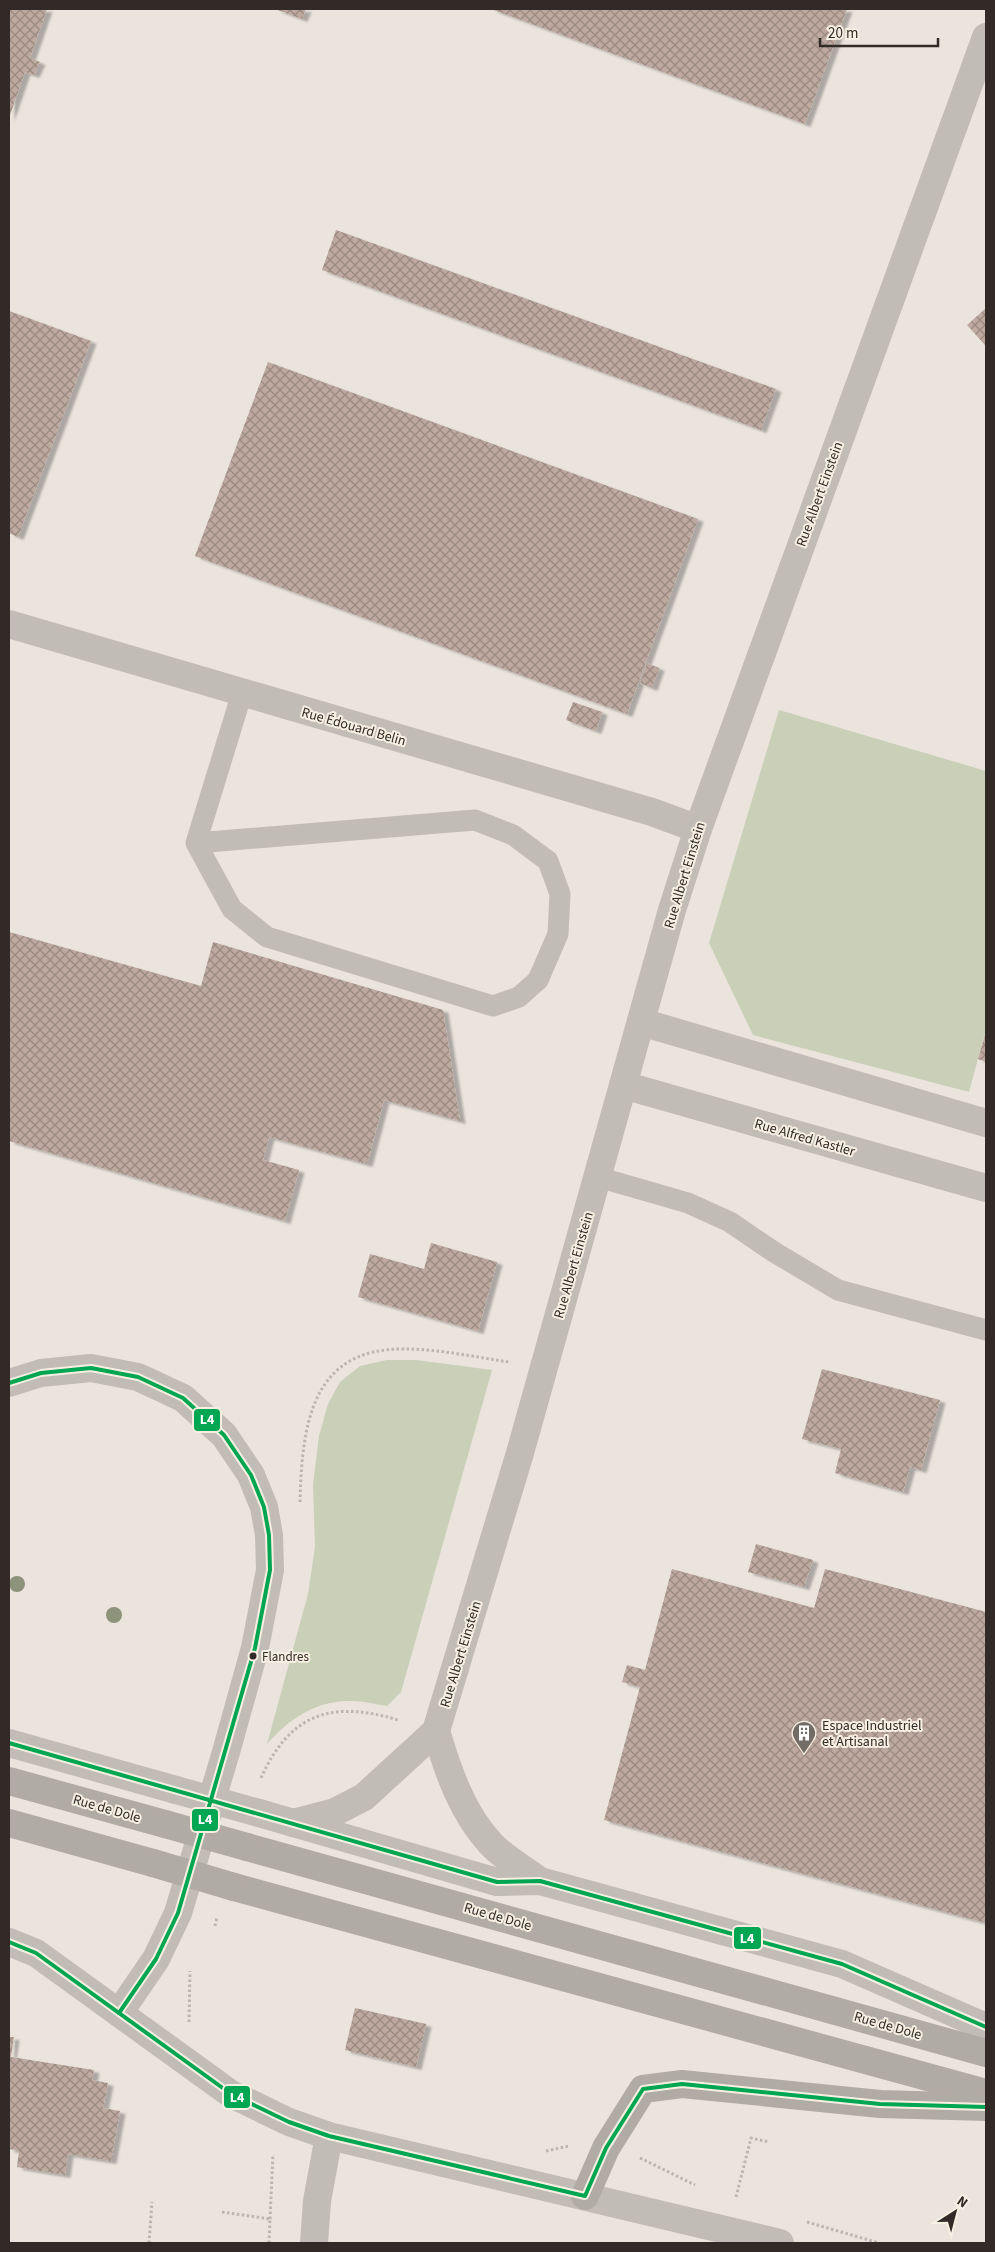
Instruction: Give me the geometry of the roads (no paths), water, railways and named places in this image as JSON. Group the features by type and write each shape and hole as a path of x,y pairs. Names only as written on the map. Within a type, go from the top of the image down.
{"main road":[{"name":"Rue de Dole","path":"9,1781 986,2053"},
{"path":"9,1823 234,1887 986,2093"},
{"path":"585,2196 606,2148 643,2089 682,2084 880,2104 986,2107"}],"street":[{"name":"Rue Albert Einstein","path":"436,1731 516,1468 640,1022 672,910 698,829 986,37"},
{"name":"Rue Édouard Belin","path":"9,624 652,812 698,829"},
{"path":"640,1022 986,1123"},
{"name":"Rue Alfred Kastler","path":"623,1085 986,1188"},
{"path":"9,1384 41,1373 91,1368 138,1377 183,1398 224,1435 251,1475 264,1507 269,1535 270,1570 255,1648 221,1772 178,1913 144,1980 119,2013"},
{"path":"293,1823 335,1812 364,1797 436,1731 445,1762 470,1818 492,1845 540,1881"},
{"path":"9,1743 260,1812 497,1882 540,1881 842,1964 986,2027"},
{"path":"9,1942 36,1953 231,2094 289,2122 329,2136 780,2243"},
{"path":"314,2243 317,2201 329,2136"}],"lane":[{"path":"196,843 475,820 513,835 548,861 560,894 558,934 538,980 519,997 493,1006 267,937 232,909 196,843 242,693"},
{"path":"598,1177 688,1203 730,1222 774,1252 838,1290 986,1330"}],"place":[{"name":"Flandres","path":"253,1656"},
{"name":"Espace Industriel et Artisanal","path":"804,1754"}]}
